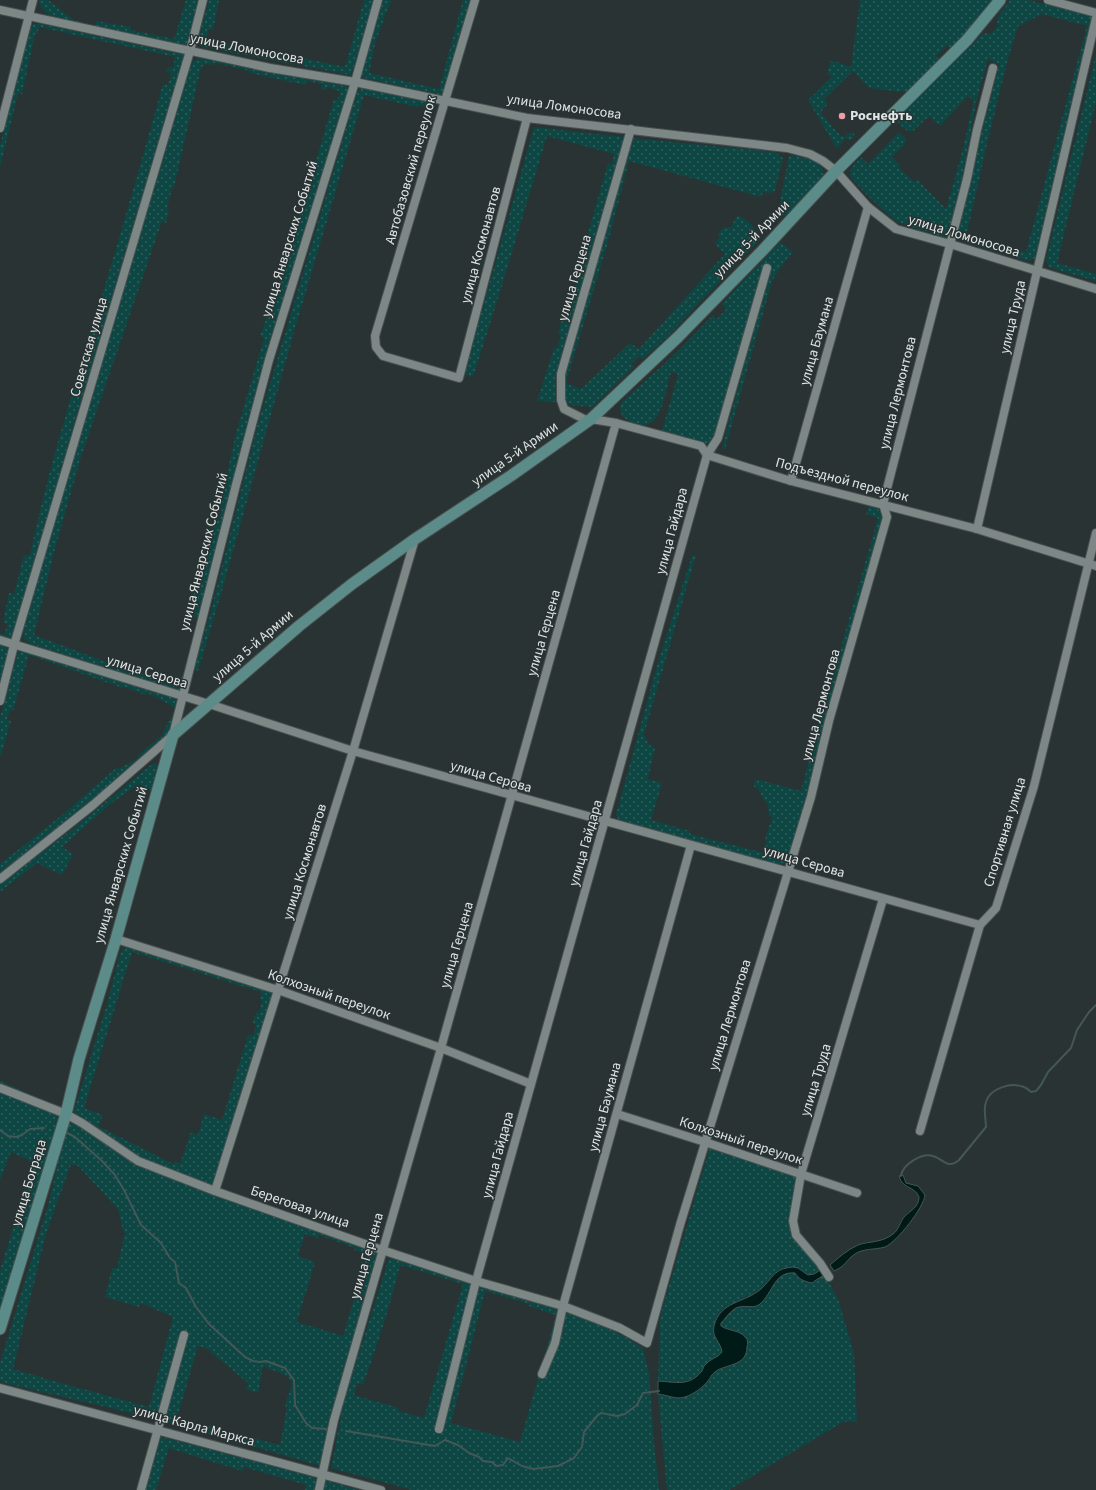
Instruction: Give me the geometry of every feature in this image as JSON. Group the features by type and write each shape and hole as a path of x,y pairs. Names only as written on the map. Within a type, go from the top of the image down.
{"street":[{"path":"0,128 33,0"},
{"name":"Советская улица","path":"0,700 14,645 190,51 202,0"},
{"name":"улица Январских Событий","path":"66,1114 80,1059 116,940 173,735 269,360 355,82 378,0"},
{"name":"Автобазовский переулок","path":"459,378 383,356 376,347 375,336 475,0"},
{"name":"улица 5-й Армии","path":"0,879 93,805 300,626 352,584 590,420 678,337 763,250 836,171 967,40 1000,0"},
{"path":"1048,0 1096,13"},
{"name":"улица Ломоносова","path":"0,10 270,68 355,82 527,118 787,148 810,154 823,161 836,171 868,207 896,229 1096,289"},
{"name":"улица Труда","path":"977,529 1096,18"},
{"name":"улица Лермонтова","path":"647,1343 680,1225 811,797 829,721 887,517 882,504 967,179 977,130 993,68"},
{"name":"улица Космонавтов","path":"459,378 527,118"},
{"name":"улица Герцена","path":"590,420 564,409 561,400 562,374 631,129"},
{"name":"улица Баумана","path":"791,481 868,207"},
{"name":"улица Гайдара","path":"439,1429 476,1281 606,822 707,455 718,438 767,268"},
{"name":"Подъездной переулок","path":"590,420 616,423 700,446 707,455 791,481 977,529 1093,565"},
{"name":"улица Герцена","path":"319,1490 324,1474 334,1420 441,1048 616,423"},
{"name":"Спортивная улица","path":"920,1131 980,925 996,908 1034,786 1093,565 1096,533"},
{"name":"улица Космонавтов","path":"215,1191 353,751 416,539"},
{"name":"улица Серова","path":"0,640 209,704 353,751 980,925"},
{"name":"улица Баумана","path":"542,1374 555,1343 563,1306 691,845"},
{"name":"улица Труда","path":"829,1277 820,1263 796,1235 793,1221 801,1174 883,899"},
{"name":"Колхозный переулок","path":"116,940 278,990 441,1048 531,1084"},
{"name":"Береговая улица","path":"0,1088 66,1114 82,1123 138,1161 215,1191 382,1250 476,1281 563,1306 620,1328 647,1343"},
{"name":"улица Бограда","path":"0,1330 66,1114"},
{"name":"Колхозный переулок","path":"617,1114 705,1142 857,1194"},
{"path":"141,1490 184,1335"},
{"name":"улица Карла Маркса","path":"0,1388 382,1490"}],"shaded area":[{"path":"39,0 48,0 74,20 95,26 96,21 131,27 131,30 174,39 186,0 199,0 187,45 62,20 51,16 44,11"},
{"path":"209,0 219,0 213,30 208,29 207,43 270,51 345,67 364,0 374,0 351,75 200,46 198,41"},
{"path":"382,0 391,0 375,43 369,73 439,89 463,0 471,0 443,95 360,77"},
{"path":"860,0 995,0 952,50 947,45 936,56 940,60 909,91 904,92 869,88 853,71 824,99 828,104 822,110 822,115 841,136 843,137 852,132 855,135 850,141 846,138 837,149 808,100 832,77 827,74 831,60 851,67"},
{"path":"1010,0 1027,0 1096,16 1038,257 1029,261 965,242 958,236 957,231 999,64 988,59 977,98 953,225 948,235 944,237 913,228 896,221 863,191 850,175 852,168 861,157 868,164 899,132 906,139 905,144 892,157 900,165 898,167 914,182 917,179 946,209 961,156 974,101 968,96 940,126 929,116 913,131 908,131 898,122 899,116 984,33 991,34 998,26 997,18","holes":["1042,14 1087,26 1026,252 966,237 1001,85 1018,26"]},
{"path":"33,24 41,24 184,55 75,420 12,640 0,637 0,634 4,635 8,624 3,622 9,593 14,594 24,555 30,555 53,460 71,397 163,84 168,85 171,73 166,72 168,67 173,68 175,57 39,27 37,34 35,34 22,94 18,94 0,167 0,146 30,29"},
{"path":"1096,54 1096,102 1057,263 1096,274 1096,281 1049,267 1046,260"},
{"path":"198,58 350,87 180,692 29,643 24,639 23,634 84,420 193,61","holes":["215,63 250,71 250,73 305,85 306,81 322,84 321,89 326,90 327,87 340,91 338,100 334,99 289,253 260,336 264,338 236,433 227,474 217,506 222,508 219,520 214,518 201,564 206,566 204,573 199,572 189,616 198,618 179,688 153,679 153,677 109,663 34,635 54,552 81,457 162,221 166,223 169,210 167,209 172,188 174,188 201,67 207,64 214,65"]},
{"path":"360,88 435,104 434,109 418,105 417,107 364,95 294,332 198,671 194,669 211,611 257,427 356,96"},
{"path":"534,127 624,137 572,323 559,377 557,402 537,401 554,348 557,348 561,335 558,333 572,287 575,287 578,276 576,275 608,163 612,164 614,154 547,136 473,377 464,374"},
{"path":"631,138 775,152 783,158 775,191 770,193 763,192 761,197 629,161 608,242 566,383 581,389 630,343 639,349 725,254 715,244 720,237 717,234 724,227 731,227 737,216 751,224 760,239 668,336 643,359 639,356 631,364 634,367 592,407 577,406 567,403 564,398 562,381"},
{"path":"789,155 807,158 813,161 822,168 824,173 823,179 788,217 780,215 782,203 780,202"},
{"path":"780,242 793,252 772,281 725,449 722,448 753,334 744,332 713,445 662,431 678,374 671,372 662,405 653,421 645,425 636,424 623,417 620,411 621,403 675,354 713,315 717,319 726,309 722,304"},
{"path":"869,505 879,511 883,522 824,727 798,832 789,859 783,864 774,864 618,819 616,814 659,659 692,556 696,555 644,734 649,745 655,748 648,779 662,783 651,820 690,831 690,834 764,853 767,841 765,840 772,817 769,816 767,802 764,801 759,789 754,787 755,779 801,791 820,719 815,717 819,702 825,703 878,518 866,514"},
{"path":"0,645 11,648 0,688"},
{"path":"19,649 177,699 181,701 182,710 167,736 70,819 0,872 0,864 56,820 117,767 118,769 139,758 137,756 161,736 176,708 148,693 146,695 124,687 123,688 29,655 13,711 10,710 7,720 11,721 0,758 0,718"},
{"path":"156,763 158,764 152,790 138,784 108,806 62,847 73,854 62,875 37,863 0,892 0,884 70,831 151,765"},
{"path":"126,946 275,991 214,1187 148,1162 130,1153 76,1115 74,1111 107,1004 120,954","holes":["132,952 261,992 260,999 262,1000 259,1013 256,1012 253,1023 256,1025 253,1036 248,1035 222,1120 204,1114 198,1135 191,1132 180,1164 174,1161 173,1164 98,1126 103,1115 84,1108"]},
{"path":"0,1081 27,1093 24,1102 55,1113 58,1118 0,1321 0,1271 33,1162 11,1152 0,1180"},
{"path":"71,1123 79,1126 134,1163 379,1250 321,1466 153,1418 4,1383 0,1380 0,1363 49,1202 67,1124","holes":["71,1164 78,1166 118,1209 123,1231 125,1232 117,1268 112,1268 105,1297 139,1307 141,1303 173,1317 149,1407 13,1369 46,1234","305,1234 318,1238 319,1235 367,1254 343,1336 297,1322 315,1262 298,1256","198,1346 206,1348 248,1383 246,1389 258,1393 263,1366 287,1376 292,1383 285,1405 287,1408 280,1445 177,1418"]},
{"path":"714,1147 794,1176 798,1182 791,1227 822,1269 808,1276 801,1270 793,1267 766,1282 761,1289 724,1308 719,1314 714,1336 722,1346 722,1352 707,1363 702,1371 692,1379 682,1382 658,1381 660,1320 663,1307 709,1151 710,1148"},
{"path":"903,1175 906,1183 918,1186 925,1195 920,1207 909,1224 890,1244 877,1249 858,1252 841,1267 834,1271 830,1265 843,1254 858,1245 889,1237 897,1230 903,1218 916,1206 919,1197 915,1191 903,1183 899,1176"},
{"path":"389,1258 465,1279 566,1312 606,1327 643,1348 649,1374 659,1490 412,1490 331,1468 344,1401","holes":["400,1265 463,1284 424,1418 398,1411 399,1408 354,1395 357,1383 363,1385 388,1311","485,1291 529,1304 529,1306 556,1315 520,1442 451,1423"]},
{"path":"786,1268 798,1268 808,1275 814,1274 822,1269 825,1274 812,1283 802,1280 795,1273 782,1275 760,1304 734,1309 721,1323 721,1326 741,1333 747,1339 748,1343 746,1353 743,1358 739,1362 719,1369 703,1386 688,1396 679,1398 658,1394 658,1381 682,1382 692,1379 702,1371 707,1363 722,1352 713,1330 717,1318 727,1307 755,1294 774,1274"},
{"path":"790,1272 795,1273 799,1279 812,1283 825,1274 839,1302 854,1353 857,1421 843,1422 729,1490 667,1490 658,1394 677,1399 707,1382 716,1371 724,1368 735,1331 725,1329 721,1326 721,1323 738,1307 751,1307 765,1298 775,1281 783,1274"},
{"path":"161,1437 314,1476 318,1479 315,1490 305,1490 306,1485 244,1467 242,1471 169,1448 156,1490 146,1490"},
{"path":"326,1481 359,1490 324,1490"}],"waterway":[{"path":"901,1176 902,1172 913,1160 924,1156 929,1155 937,1157 948,1164 955,1163 959,1160 986,1127 985,1105 988,1097 1002,1087 1013,1085 1027,1088 1031,1092 1036,1091 1048,1072 1071,1048 1077,1030 1089,1012 1096,1005"},
{"path":"0,1130 8,1136 16,1137 22,1135 30,1129 44,1128"},
{"path":"65,1132 75,1137 115,1175 141,1225 161,1243 170,1258 175,1262 179,1283 186,1288 196,1307 209,1324 245,1357 253,1361 266,1361 285,1368 294,1380 295,1405 306,1423 312,1428 327,1429"},
{"path":"346,1431 435,1446 445,1440 458,1445 469,1453 479,1457 483,1461 492,1462 496,1466 503,1465 508,1458 522,1466 533,1469 558,1466 574,1458 582,1447 584,1432 601,1413 617,1416 625,1414 637,1405 643,1393 659,1391"}],"place":[{"name":"Роснефть","path":"842,116"}]}
